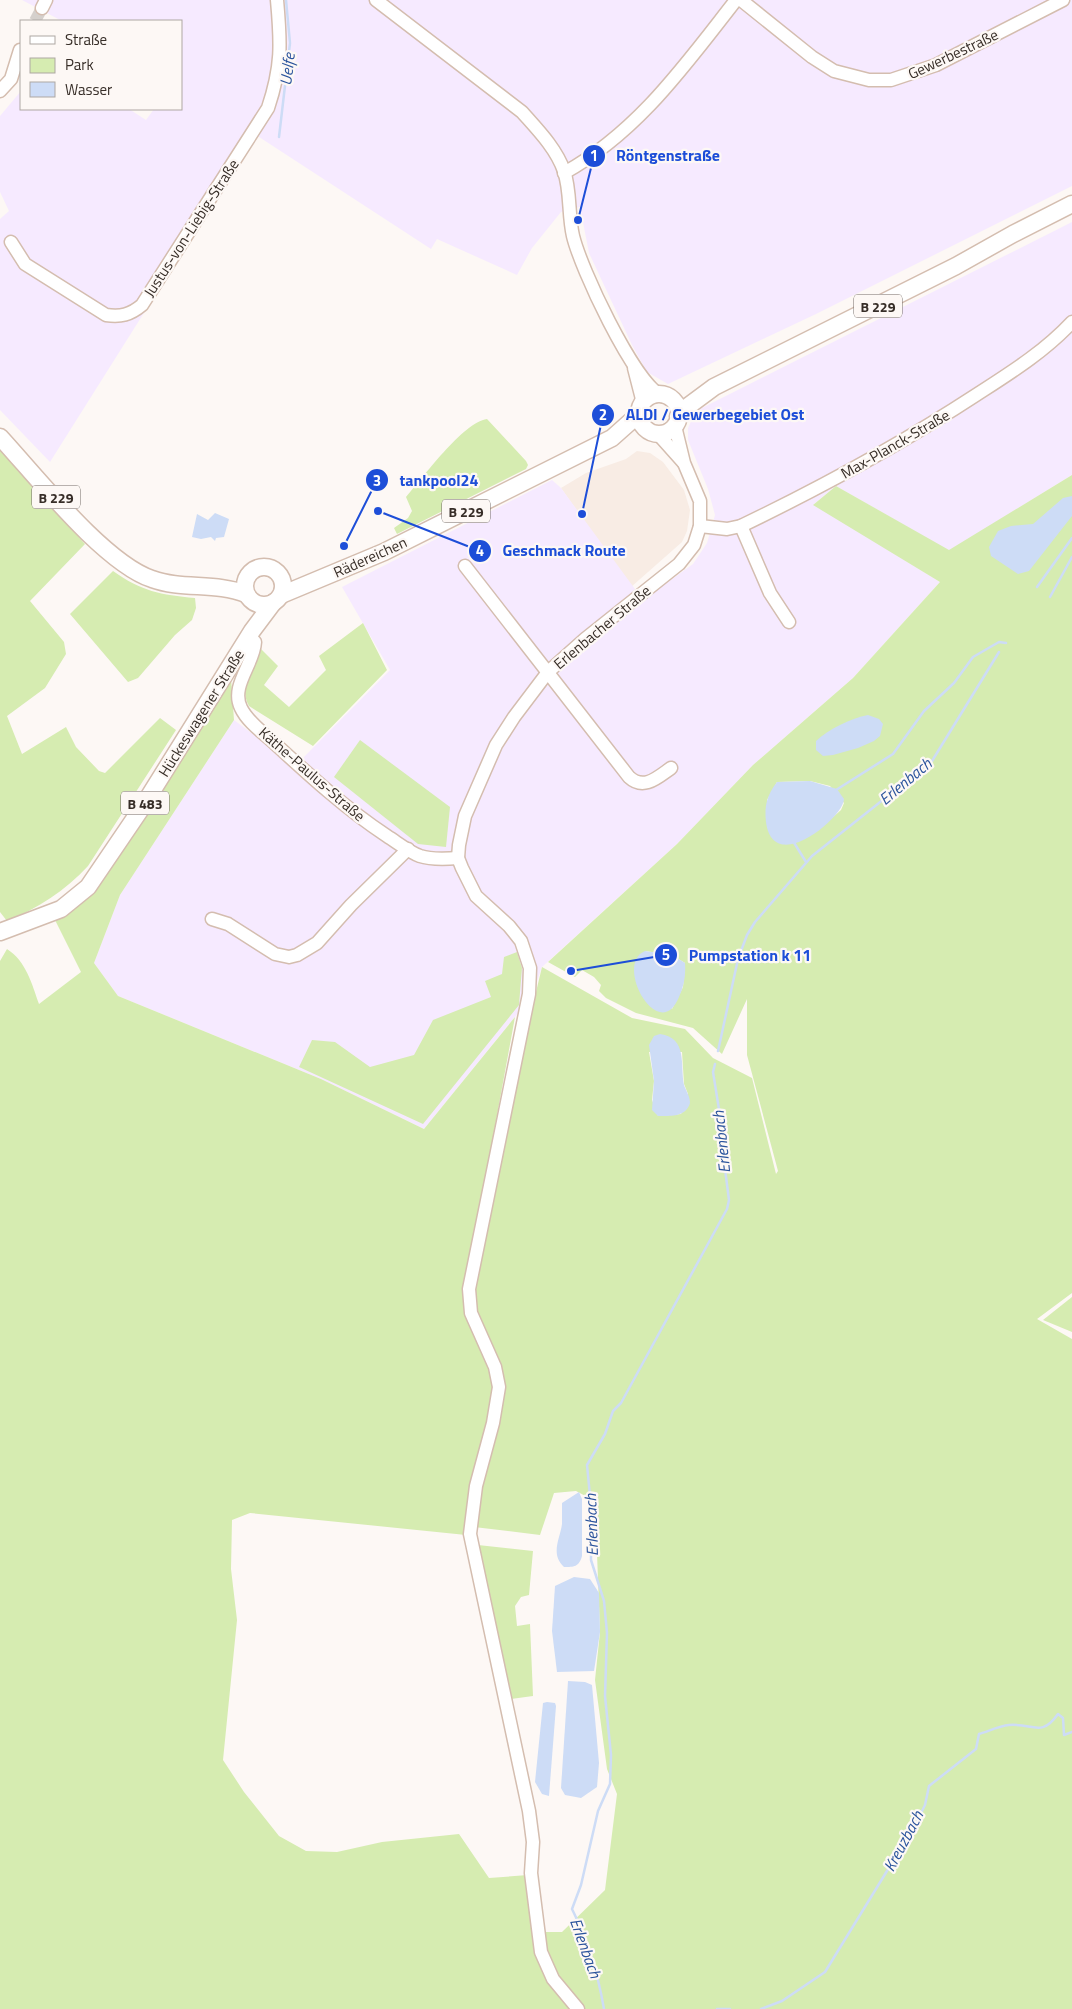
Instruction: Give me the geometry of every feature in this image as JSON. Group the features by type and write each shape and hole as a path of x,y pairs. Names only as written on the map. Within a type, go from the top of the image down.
{"main road":[{"name":"B 229","path":"665,396 677,398 714,387 947,271 1072,204"},
{"name":"B 229","path":"676,421 683,410 714,387"},
{"path":"650,396 665,396 677,408 676,421 668,432 653,432 641,423 641,408 650,396"},
{"name":"Rädereichen","path":"612,438 641,408"},
{"name":"Rädereichen","path":"277,599 315,579 334,574 384,552 612,438 653,432"},
{"name":"B 229","path":"0,437 81,524 131,569 161,582 213,586 250,599"},
{"path":"265,567 273,569 280,576 283,585 277,599 264,606 250,599 244,585 246,577 252,570 265,567"},
{"name":"Rädereichen","path":"280,576 315,579"},
{"name":"B 229","path":"213,586 246,577"},
{"name":"Hückeswagener Straße","path":"250,599 256,614 251,634"},
{"name":"Hückeswagener Straße","path":"1,928 61,909 88,887 137,815 251,634 277,599"}],"street":[{"name":"Justus-von-Liebig-Straße","path":"11,242 25,264 106,315 120,316 134,312 142,305 268,108 278,79 280,63 281,38 277,0"},
{"path":"376,0 522,112 542,134 564,173 572,233 583,269 634,366 654,391 665,396"},
{"path":"564,173 595,154 633,124 686,65 736,0"},
{"name":"Gewerbestraße","path":"741,0 812,57 834,72 870,80 891,80 936,65 1063,0"},
{"path":"0,91 11,79 20,50"},
{"name":"Max-Planck-Straße","path":"700,526 727,530 741,526 832,480 932,423 1053,343 1072,322"},
{"path":"634,366 641,408"},
{"name":"Erlenbacher Straße","path":"458,858 465,816 486,767 514,717 548,672 585,638 679,564 694,545 700,526 699,495 684,463 676,421"},
{"name":"Erlenbacher Straße","path":"653,432 684,463"},
{"path":"741,526 770,593 789,622"},
{"path":"465,566 634,781 639,784 650,782 671,768"},
{"name":"Käthe-Paulus-Straße","path":"251,634 255,642 255,648 239,689 240,707 244,712 282,750 343,804 408,849 420,856 458,858"},
{"path":"212,919 228,924 274,954 289,957 297,955 316,943 351,904 408,849"},
{"path":"458,858 470,889 515,933 526,950 529,962 529,994 469,1289 471,1313 495,1367 499,1387 493,1423 476,1486 470,1534 532,1828 531,1873 541,1952 553,1978 578,2009"}],"shaded area":[{"path":"22,0 1072,0 1072,186 816,314 668,384 647,372 632,345 589,253 580,207 561,212 532,248 517,275 437,239 431,249 256,135 50,462 0,410 0,219 9,211 0,192 0,116 20,92 20,110 131,110 146,120 153,110 182,110 182,20 60,20"},
{"path":"1072,222 1072,475 949,551 836,486 814,504 940,582 853,678 753,765 677,844 542,967 532,996 424,1129 321,1079 118,996 94,963 120,895 234,720 282,756 302,759 390,670 342,587 552,480 561,488 643,600 693,564 707,543 715,515 708,489 688,440 688,428 696,411"},
{"path":"637,451 650,453 663,462 684,490 690,510 687,531 682,542 631,587 561,488 586,473 626,459"}],"green space":[{"path":"487,419 526,461 528,465 526,469 397,534 394,528 408,518 412,511 406,497 455,440 477,422"},
{"path":"0,450 85,544 30,601 64,642 66,654 45,688 7,716 22,754 66,727 76,747 99,771 105,773 160,718 176,730 88,866 51,898 7,921 0,912"},
{"path":"1072,475 1072,1293 1037,1319 1072,1339 1072,2009 582,2009 557,1973 541,1932 562,1932 605,1890 617,1794 607,1769 595,1680 600,1632 595,1501 576,1491 554,1493 540,1535 474,1527 503,1381 498,1357 476,1316 474,1289 519,1063 542,967 632,1018 685,1029 713,1058 752,1078 776,1174 778,1171 747,1055 747,999 722,1054 693,1028 636,1013 606,998 599,991 601,985 594,977 582,970 575,977 548,962 677,844 753,765 853,678 940,582 813,505 836,486 949,550","holes":["810,781 830,786 844,803 841,810 832,818 767,828 767,800 777,782","645,951 672,955 685,963 683,987 672,1009","649,1052 682,1052 684,1084 688,1094 681,1114 658,1116 652,1100 654,1081"]},
{"path":"113,571 142,588 195,598 196,608 192,620 175,635 138,678 128,682 70,614"},
{"path":"363,623 387,670 313,746 249,706 246,699 246,684 250,669 261,649 278,666 264,685 289,707 326,670 319,656"},
{"path":"231,678 234,720 120,895 94,963 118,996 321,1079 424,1129 515,1017 465,1290 493,1379 493,1400 476,1462 465,1522 466,1535 250,1513 232,1520 231,1569 237,1620 223,1760 244,1792 279,1836 306,1851 337,1852 382,1842 459,1834 489,1878 528,1875 532,1931 571,2009 0,2009 0,961 7,949 14,954 28,974 39,1004 81,972 55,920 76,908 99,886"},
{"path":"360,740 450,807 446,847 418,844 334,777"},
{"path":"517,952 522,968 519,1005 423,1124 299,1067 312,1040 335,1042 370,1067 414,1055 433,1020 491,997 485,981 502,974 504,957"},
{"path":"1072,1297 1072,1332 1043,1320"},
{"path":"478,1545 533,1551 529,1595 521,1597 515,1606 517,1626 530,1624 533,1696 511,1699"}],"water":[{"path":"1072,496 1072,516 1029,571 1018,574 991,556 989,547 998,531 1011,526 1033,524 1063,498"},
{"path":"215,513 229,519 224,537 216,538 215,541 211,537 201,539 192,537 197,514 208,520"},
{"path":"868,715 879,719 883,724 880,736 874,741 833,755 823,756 816,750 816,741 827,732 848,721"},
{"path":"810,781 837,789 844,799 841,807 833,818 808,838 794,844 781,844 771,838 766,822 765,811 771,791 777,782"},
{"path":"645,951 672,955 685,963 682,989 670,1010 661,1012 651,1007 642,997 636,984 634,971 636,959"},
{"path":"660,1034 675,1041 681,1054 684,1085 690,1103 685,1111 677,1115 658,1116 652,1110 654,1081 649,1045 654,1036"},
{"path":"579,1492 582,1499 582,1556 576,1566 564,1567 560,1562 557,1552 562,1524 562,1503"},
{"path":"574,1577 590,1579 599,1593 600,1632 594,1671 557,1672 552,1631 555,1586"},
{"path":"568,1681 585,1682 592,1685 599,1763 597,1787 581,1798 565,1795 561,1788"},
{"path":"543,1703 555,1703 556,1706 549,1796 542,1794 535,1782"}],"waterway":[{"name":"Uelfe","path":"279,137 290,43 286,0"},
{"path":"1037,587 1072,538"},
{"name":"Erlenbach","path":"1050,597 1072,557"},
{"path":"836,790 893,754 924,711 954,683 973,657 999,642 1006,643"},
{"name":"Erlenbach","path":"718,1051 738,959 747,935 755,922 812,856 932,761 999,652"},
{"path":"793,841 806,862"},
{"name":"Erlenbach","path":"604,2009 592,1958 572,1909 581,1885 598,1811 610,1784 611,1755 605,1696 607,1633 604,1601 591,1560 591,1506 587,1465 605,1434 613,1411 621,1403 727,1209 729,1200 721,1138 722,1128 713,1072 715,1064"},
{"name":"Kreuzbach","path":"761,2009 782,2001 825,1972 914,1827 925,1805 929,1786 976,1749 979,1734 1009,1725 1041,1728 1047,1726 1058,1714 1063,1718 1064,1735 1072,1732"},
{"name":"Kreuzbach","path":"717,2009 730,2009"}],"tunnel":[{"path":"36,20 42,8"}],"place":[{"name":"Röntgenstraße","path":"578,220"},
{"name":"Geschmack Route","path":"378,511"},
{"name":"ALDI / Gewerbegebiet Ost","path":"582,514"},
{"name":"tankpool24","path":"344,546"},
{"name":"Pumpstation k 11","path":"571,971"}]}
